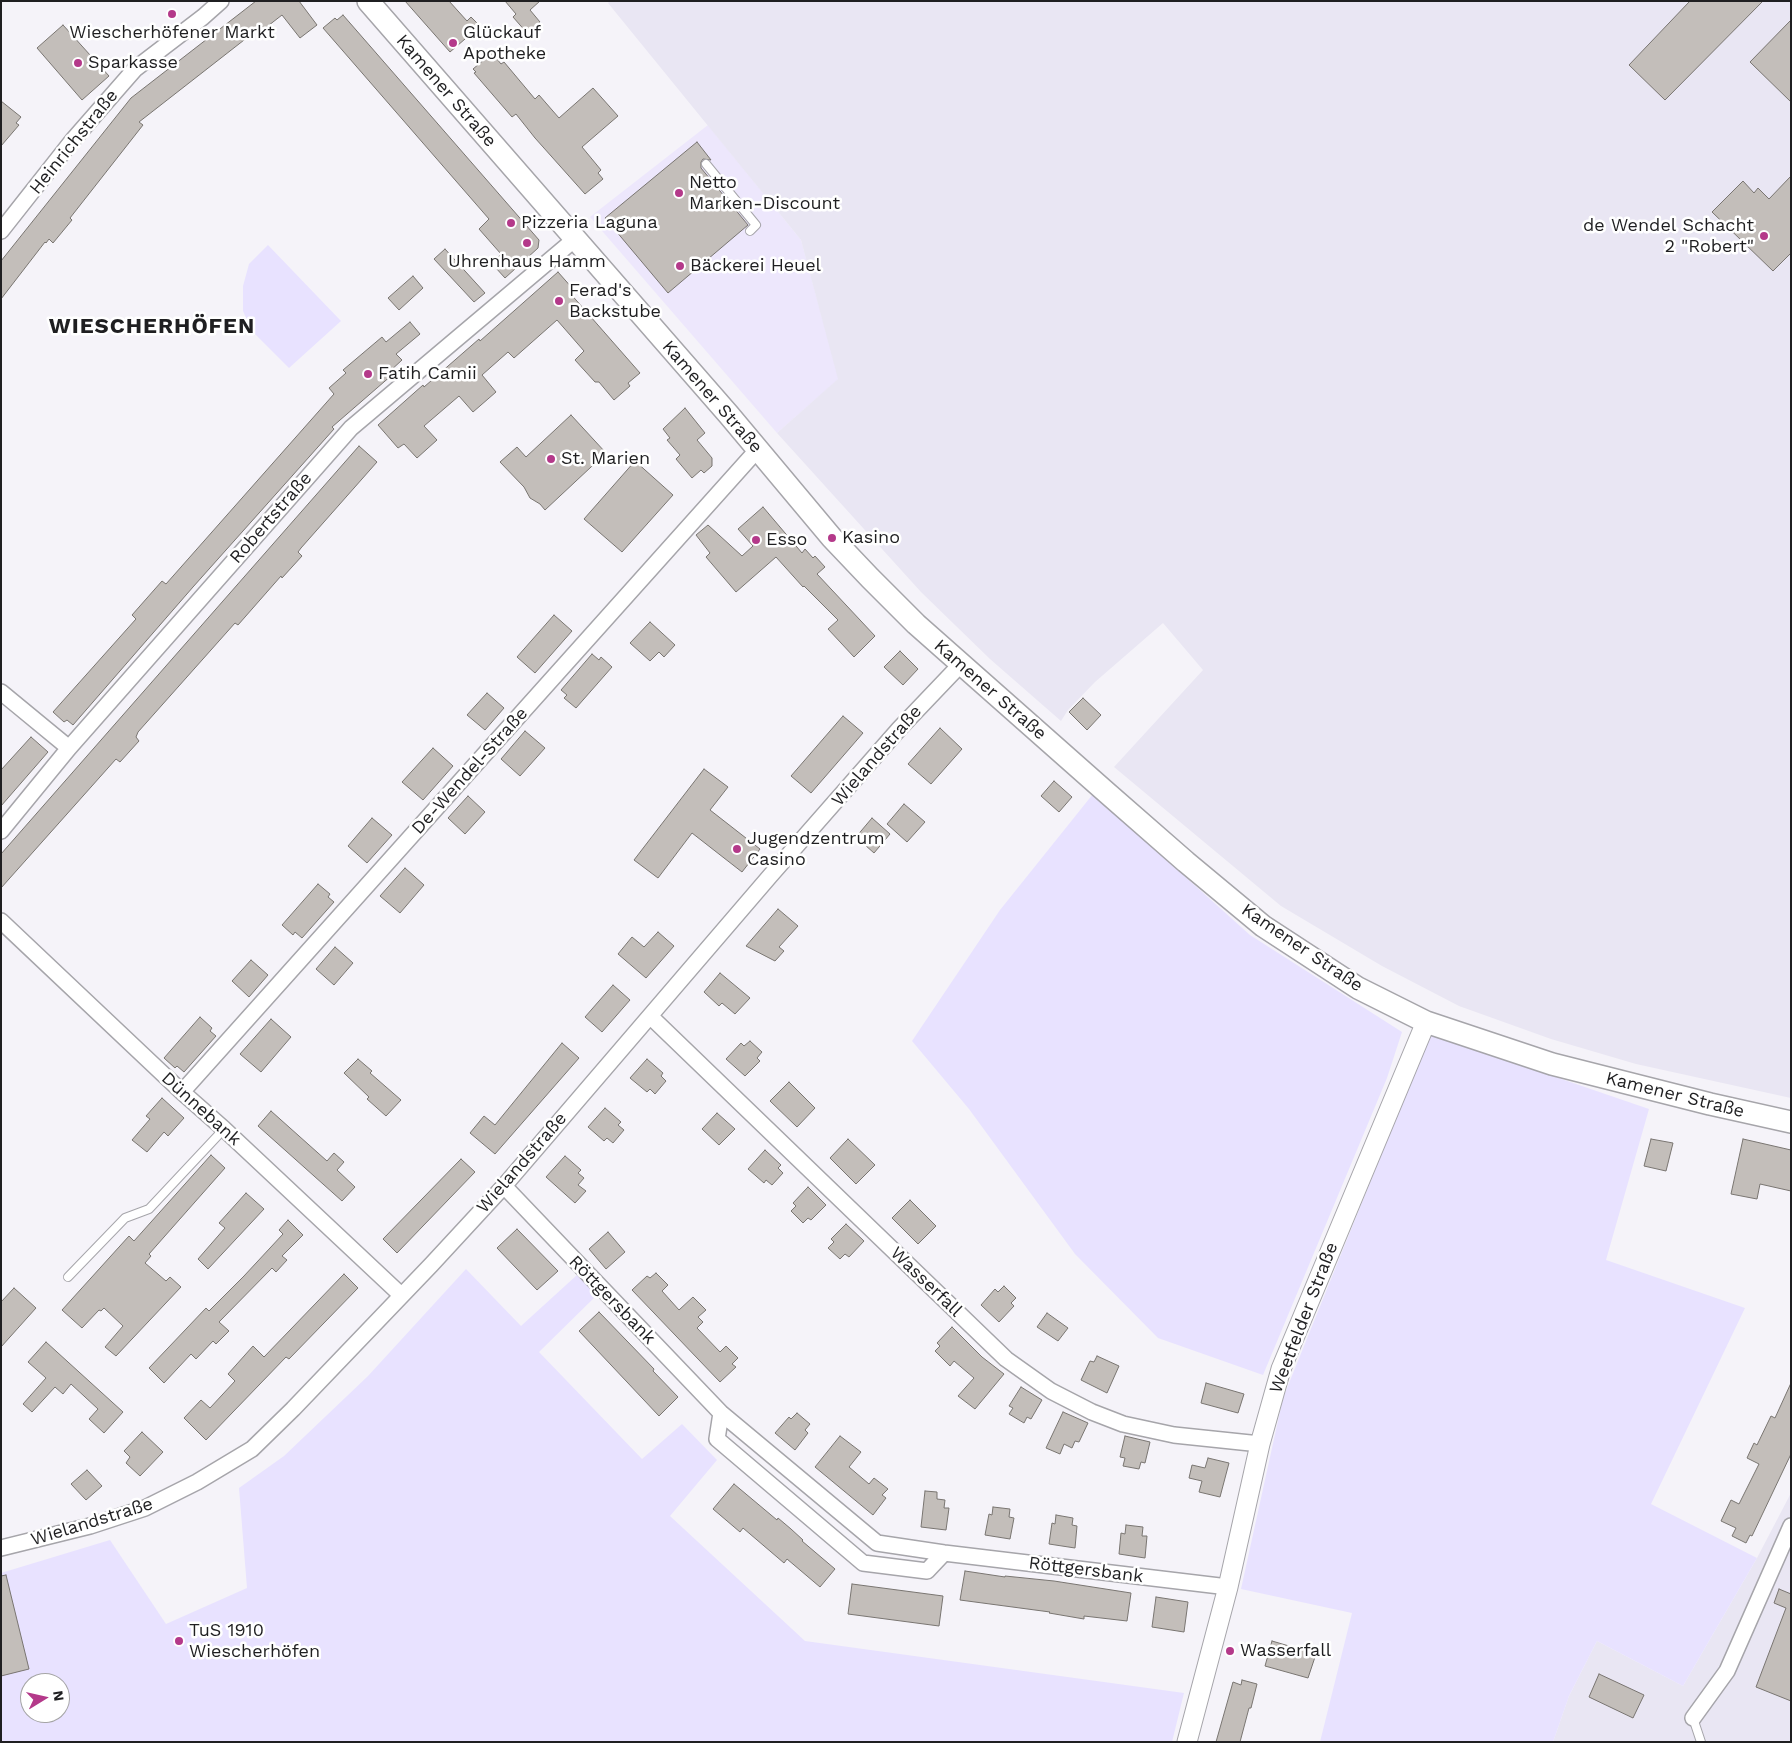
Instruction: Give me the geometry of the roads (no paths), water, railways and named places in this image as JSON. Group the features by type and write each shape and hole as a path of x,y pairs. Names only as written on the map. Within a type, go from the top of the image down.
{"main road":[{"name":"Kamener Straße","path":"368,1 758,449 838,545 892,601 1186,862 1263,926 1358,988 1426,1022 1552,1064 1673,1095 1791,1122"}],"street":[{"name":"Heinrichstraße","path":"1,231 72,141 135,69 221,1"},
{"name":"Robertstraße","path":"1,831 69,748 351,428 575,239"},
{"name":"De-Wendel-Straße","path":"182,1092 758,449"},
{"name":"Wielandstraße","path":"1,1548 90,1526 146,1508 197,1482 252,1448 293,1409 504,1186 676,984 899,729 961,664"},
{"path":"1,692 69,748"},
{"name":"Dünnebank","path":"1,921 401,1295"},
{"name":"Wasserfall","path":"650,1016 1006,1359 1051,1391 1092,1412 1123,1424 1174,1435 1260,1444"},
{"name":"Weetfelder Straße","path":"1187,1742 1228,1587 1260,1444 1280,1369 1426,1022"},
{"name":"Röttgersbank","path":"504,1186 722,1413 877,1543 944,1554 1228,1587"},
{"path":"722,1413 717,1438 864,1563 927,1571 944,1554"},
{"path":"786,1498 801,1481"},
{"path":"808,1517 824,1500"},
{"path":"823,1530 838,1512"},
{"path":"1694,1718 1727,1671 1791,1526"}],"lane":[{"path":"706,164 756,225 750,231"},
{"path":"68,1277 125,1218 149,1208 224,1129"},
{"path":"1694,1718 1701,1742"}],"place":[{"name":"Wiescherhöfener Markt","path":"172,14"},
{"name":"Glückauf Apotheke","path":"453,43"},
{"name":"Sparkasse","path":"78,63"},
{"name":"Netto Marken-Discount","path":"679,193"},
{"name":"Pizzeria Laguna","path":"511,223"},
{"name":"de Wendel Schacht 2 \"Robert\"","path":"1764,236"},
{"name":"Uhrenhaus Hamm","path":"527,243"},
{"name":"Bäckerei Heuel","path":"680,266"},
{"name":"Ferad's Backstube","path":"559,301"},
{"name":"Fatih Camii","path":"368,374"},
{"name":"St. Marien","path":"551,459"},
{"name":"Kasino","path":"832,538"},
{"name":"Esso","path":"756,540"},
{"name":"Jugendzentrum Casino","path":"737,849"},
{"name":"TuS 1910 Wiescherhöfen","path":"179,1641"},
{"name":"Wasserfall","path":"1230,1651"}],"district":[{"name":"WIESCHERHÖFEN","path":"152,327"}]}
